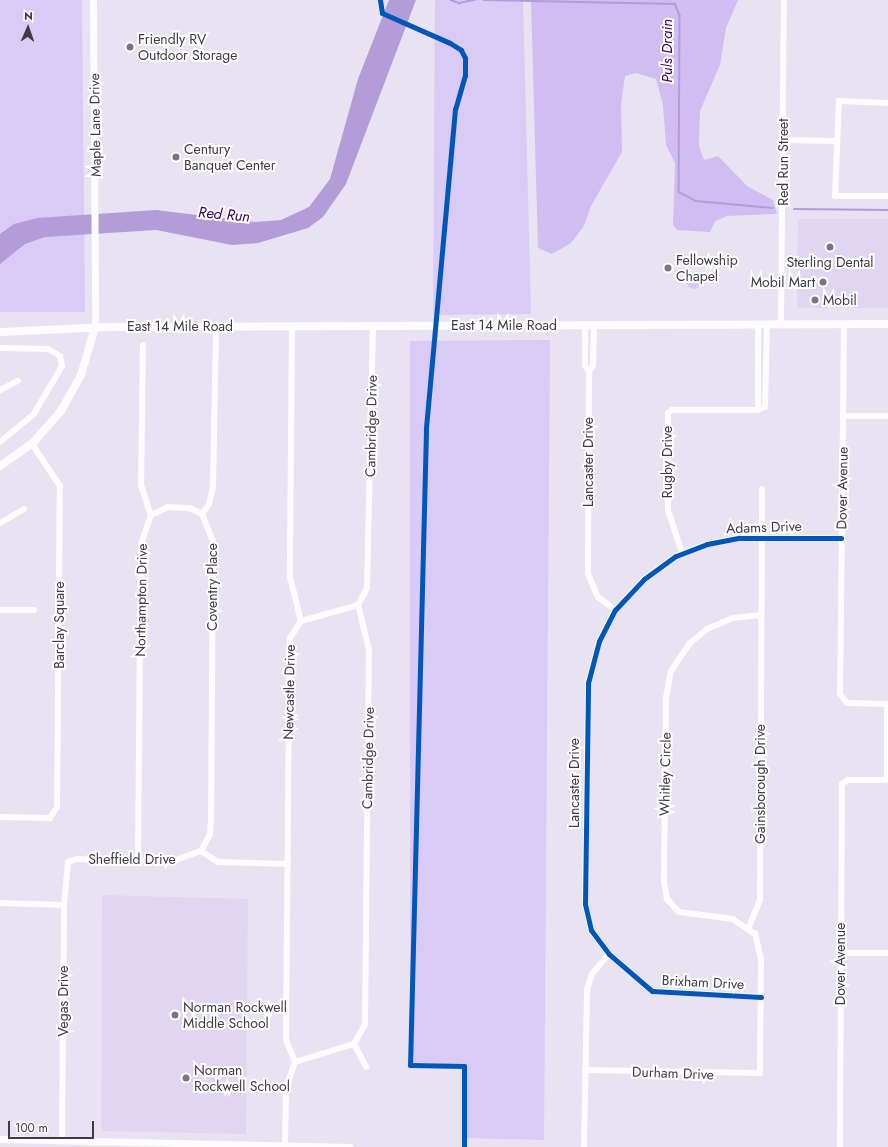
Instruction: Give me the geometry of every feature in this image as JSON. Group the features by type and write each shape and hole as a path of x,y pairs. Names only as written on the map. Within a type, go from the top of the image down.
{"main road":[{"name":"East 14 Mile Road","path":"0,332 95,327 888,324"},
{"path":"0,466 32,444 55,419 72,394 95,327"}],"street":[{"name":"Maple Lane Drive","path":"93,0 97,251 95,327"},
{"name":"Red Run Street","path":"781,324 784,0"},
{"path":"888,103 839,101 836,141 836,196 888,196"},
{"path":"783,140 836,141"},
{"name":"Rugby Drive","path":"682,553 667,505 668,413 672,410 758,410 763,324"},
{"name":"Dover Avenue","path":"844,324 842,700 888,704"},
{"name":"Lancaster Drive","path":"590,325 585,365 589,372 588,574 598,597 615,610 596,651 587,702 585,904 592,930 609,954"},
{"path":"143,345 141,485 152,515 174,507 202,514 209,504 213,487 216,326"},
{"path":"292,326 290,577 301,621 358,605"},
{"name":"Cambridge Drive","path":"354,1044 365,1024 369,650 358,605 367,588 373,326"},
{"path":"0,348 48,349 60,356 62,366 34,414 0,442"},
{"path":"0,390 18,381"},
{"path":"843,416 888,416"},
{"name":"Barclay Square","path":"0,817 54,816 57,801 61,493 55,473 32,444"},
{"name":"Gainsborough Drive","path":"749,927 760,900 762,489"},
{"path":"0,523 24,509"},
{"name":"Coventry Place","path":"201,851 210,834 211,819 213,549 211,530 202,514"},
{"name":"Northampton Drive","path":"138,860 141,545 152,515"},
{"name":"Adams Drive","path":"615,610 644,579 682,553 723,540 762,537 842,538"},
{"path":"0,610 34,610"},
{"name":"Whitley Circle","path":"749,927 733,919 685,915 667,900 664,882 666,698 674,662 697,636 733,618 761,615"},
{"name":"Newcastle Drive","path":"295,1062 286,1040 289,644 301,621"},
{"path":"888,704 888,780"},
{"name":"Dover Avenue","path":"840,1147 840,953 843,782 888,780"},
{"path":"201,851 218,862 288,864"},
{"name":"Sheffield Drive","path":"68,862 180,860 201,851"},
{"name":"Vegas Drive","path":"62,1141 64,905 68,862"},
{"path":"0,903 64,905"},
{"path":"749,927 760,950 761,997"},
{"path":"840,953 888,953"},
{"path":"584,1147 587,990 592,974 609,954"},
{"name":"Brixham Drive","path":"609,954 643,986 657,992 761,997"},
{"name":"Durham Drive","path":"585,1070 760,1073 761,997"},
{"path":"285,1146 286,1089 295,1062 354,1044 366,1067"},
{"path":"0,1139 163,1145 350,1147"}],"shaded area":[{"path":"0,0 82,0 85,312 0,312"},
{"name":"Red Run","path":"389,0 416,0 346,184 323,217 308,228 258,243 232,245 156,230 45,237 25,244 0,264 0,234 14,224 37,218 156,210 255,222 281,220 309,207 330,179 358,79"},
{"path":"435,0 523,0 531,314 433,315"},
{"path":"531,0 738,0 726,28 720,65 700,111 699,146 704,160 718,156 747,186 773,200 777,214 727,216 715,221 710,232 677,230 673,225 675,163 666,145 663,105 656,79 636,73 625,76 621,104 622,152 591,206 584,226 571,243 552,254 538,248"},
{"path":"798,219 888,219 888,308 797,308"},
{"path":"694,275 699,277 701,282 699,287 694,289 689,287 687,282 689,277"},
{"path":"550,340 544,1140 464,1138 464,1067 410,1065 410,341"},
{"name":"Norman Rockwell Middle School","path":"102,895 248,899 246,1134 101,1131"}],"waterway":[{"name":"Puls Drain","path":"451,0 459,3 475,0"},
{"name":"Puls Drain","path":"484,0 675,4 680,15 679,192 696,201 773,208"},
{"name":"Puls Drain","path":"794,209 888,210"}],"cycle path":[{"path":"380,0 382,13 450,43 461,50 465,58 465,75 455,109 426,430 410,1065 464,1066 464,1147"},
{"path":"761,997 652,991 609,954 591,930 585,904 588,683 599,641 615,610 644,579 676,556 707,544 739,538 841,538"}],"place":[{"name":"Friendly RV Outdoor Storage","path":"130,47"},
{"name":"Century Banquet Center","path":"176,157"},
{"name":"Sterling Dental","path":"830,247"},
{"name":"Fellowship Chapel","path":"668,268"},
{"name":"Mobil Mart","path":"823,282"},
{"name":"Mobil","path":"815,300"},
{"name":"Norman Rockwell Middle School","path":"175,1015"},
{"name":"Norman Rockwell School","path":"186,1078"}]}
